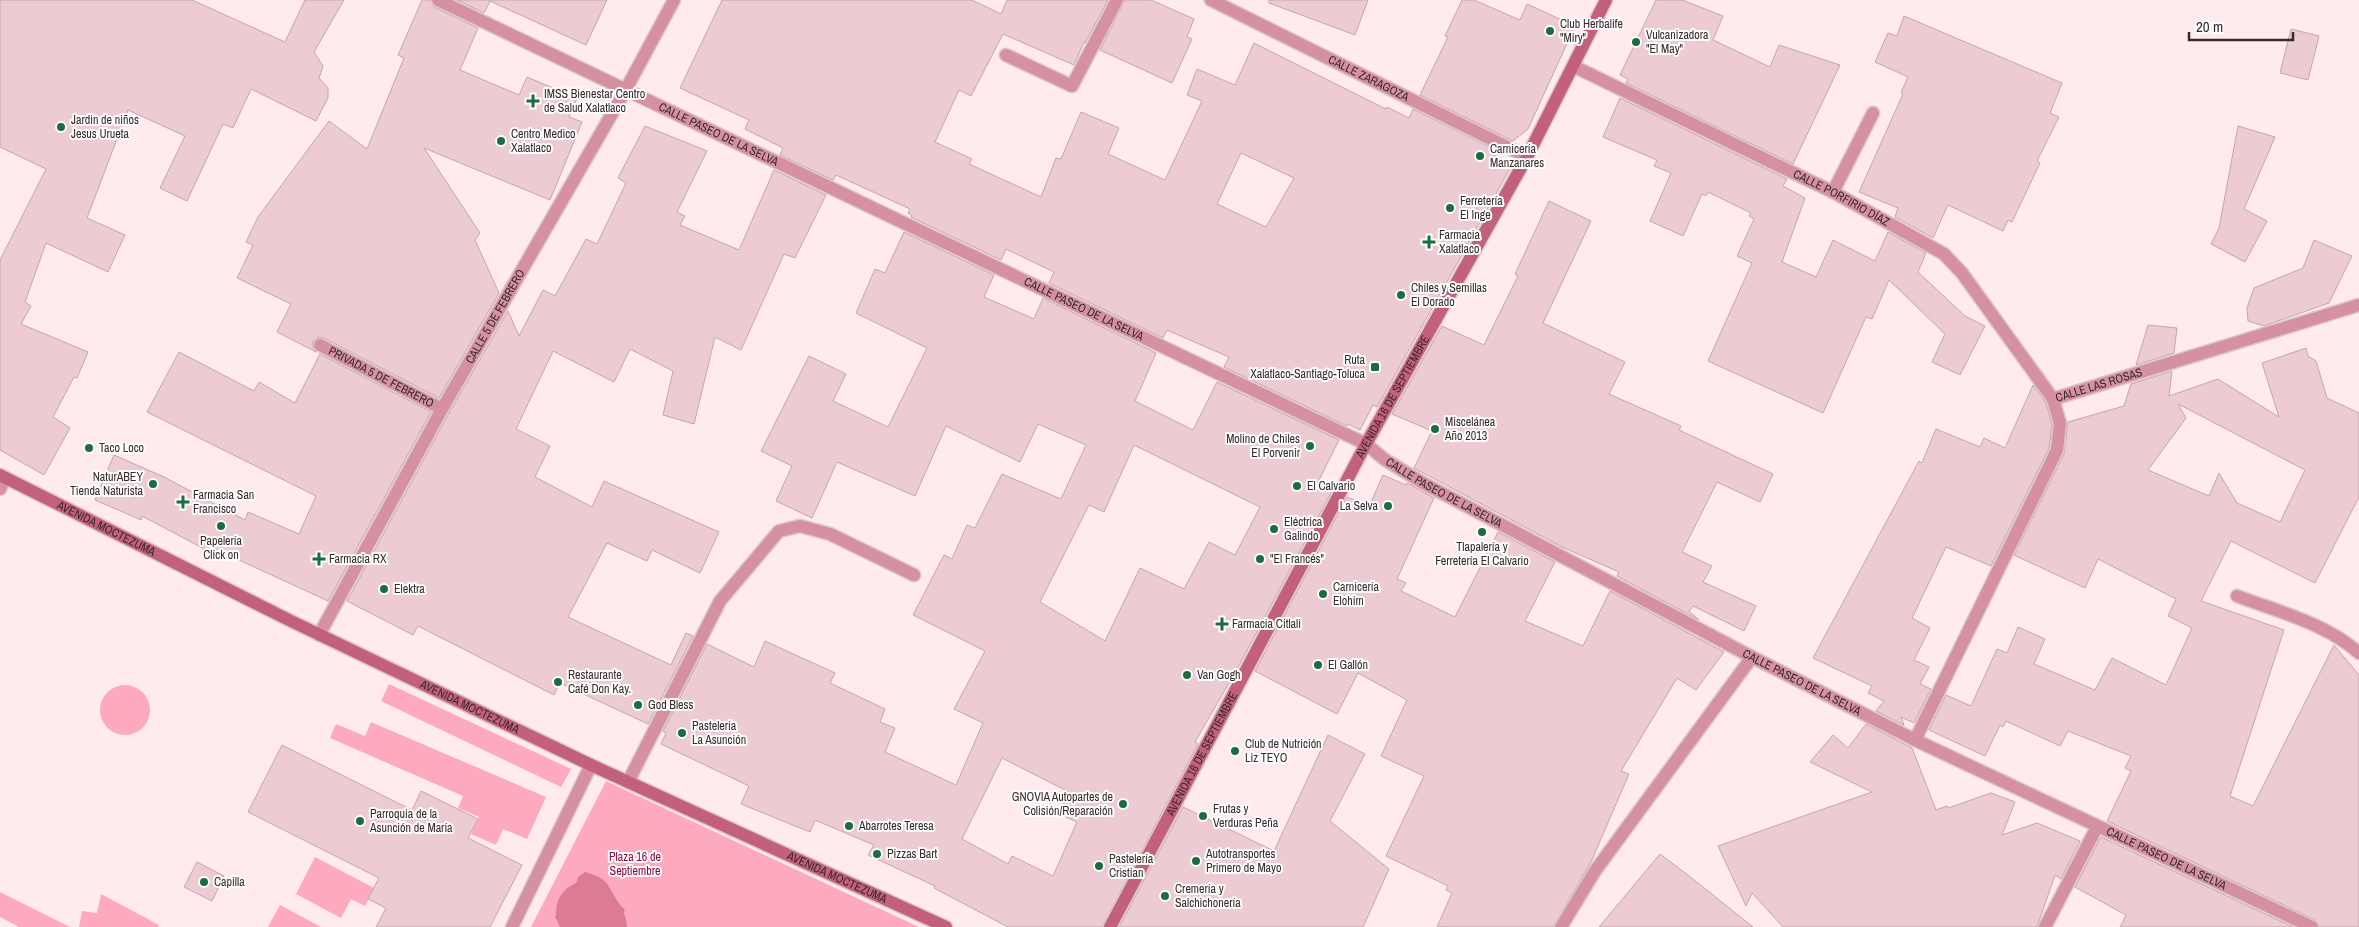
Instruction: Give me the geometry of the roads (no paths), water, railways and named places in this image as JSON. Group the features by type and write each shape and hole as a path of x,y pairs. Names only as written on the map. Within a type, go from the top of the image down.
{"main road":[{"name":"AVENIDA 16 DE SEPTIEMBRE","path":"1110,927 1366,444 1527,157 1606,0"},
{"name":"AVENIDA MOCTEZUMA","path":"2,481 591,765 946,927"}],"street":[{"name":"CALLE PASEO DE LA SELVA","path":"438,0 1366,444 1384,459 1423,483 1752,657 1915,740 2312,927"},
{"name":"CALLE 5 DE FEBRERO","path":"319,635 442,409 625,91 674,0"},
{"path":"1006,55 1072,86 1117,0"},
{"name":"CALLE ZARAGOZA","path":"1211,0 1527,157"},
{"name":"CALLE PORFIRIO DÍAZ","path":"1573,66 1833,192 1944,254 1962,274 2053,399"},
{"path":"1833,192 1873,113"},
{"name":"CALLE LAS ROSAS","path":"1915,740 2057,450 2060,424 2053,399 2359,305"},
{"name":"PRIVADA 5 DE FEBRERO","path":"320,345 442,409"},
{"path":"628,782 720,601 779,531 800,526 830,534 914,574"},
{"path":"2237,596 2318,626 2343,639 2359,653"},
{"path":"1561,927 1595,871 1752,657"},
{"path":"512,927 591,765"},
{"path":"2045,927 2097,826"}],"waterway":[{"path":"587,912 596,927"}],"place":[{"name":"Club Herbalife \"Miry\"","path":"1550,31"},
{"name":"Vulcanizadora \"El May\"","path":"1636,42"},
{"name":"IMSS Bienestar Centro de Salud Xalatlaco","path":"533,101"},
{"name":"Jardin de niños Jesus Urueta","path":"61,127"},
{"name":"Centro Medico Xalatlaco","path":"501,141"},
{"name":"Carnicería Manzanares","path":"1480,156"},
{"name":"Ferretería El Inge","path":"1450,208"},
{"name":"Farmacia Xalatlaco","path":"1429,242"},
{"name":"Chiles y Semillas El Dorado","path":"1401,295"},
{"name":"Ruta Xalatlaco-Santiago-Toluca","path":"1375,367"},
{"name":"Miscelánea Año 2013","path":"1435,429"},
{"name":"Molino de Chiles El Porvenir","path":"1310,446"},
{"name":"Taco Loco","path":"89,448"},
{"name":"NaturABEY Tienda Naturista","path":"153,484"},
{"name":"El Calvario","path":"1297,486"},
{"name":"Farmacia San Francisco","path":"183,502"},
{"name":"La Selva","path":"1388,506"},
{"name":"Papelería Click on","path":"221,526"},
{"name":"Eléctrica Galindo","path":"1274,529"},
{"name":"Tlapalería y Ferretería El Calvario","path":"1482,532"},
{"name":"Farmacia RX","path":"319,559"},
{"name":"\"El Francés\"","path":"1260,559"},
{"name":"Elektra","path":"384,589"},
{"name":"Carnicería Elohim","path":"1323,594"},
{"name":"Farmacia Citlali","path":"1222,624"},
{"name":"El Gallón","path":"1318,665"},
{"name":"Van Gogh","path":"1187,675"},
{"name":"Restaurante Café Don Kay.","path":"558,682"},
{"name":"God Bless","path":"638,705"},
{"name":"Pastelería La Asunción","path":"682,733"},
{"name":"Club de Nutrición Liz TEYO","path":"1235,751"},
{"name":"GNOVIA Autopartes de Colisión/Reparación","path":"1123,804"},
{"name":"Frutas y Verduras Peña","path":"1203,816"},
{"name":"Parroquia de la Asunción de María","path":"360,821"},
{"name":"Abarrotes Teresa","path":"849,826"},
{"name":"Pizzas Bart","path":"877,854"},
{"name":"Autotransportes Primero de Mayo","path":"1196,861"},
{"name":"Pastelería Cristian","path":"1099,866"},
{"name":"Capilla","path":"204,882"},
{"name":"Cremería y Salchichonería","path":"1165,896"}],"park label":[{"name":"Plaza 16 de Septiembre","path":"635,864"}]}
